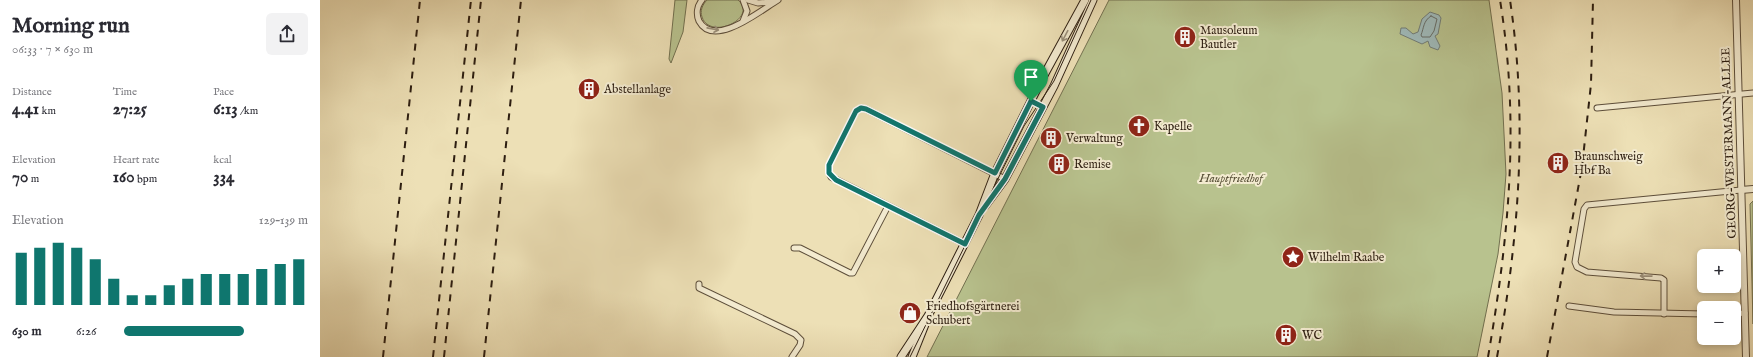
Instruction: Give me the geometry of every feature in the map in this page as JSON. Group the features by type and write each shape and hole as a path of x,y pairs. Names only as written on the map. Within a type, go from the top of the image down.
{"main road":[{"path":"979,215 1005,179 1043,107 1071,50 1093,0"},
{"path":"901,357 928,316 979,215 995,173 1084,1"},
{"path":"1031,101 1043,107"},
{"path":"912,357 923,334 928,316"}],"street":[{"path":"702,0 698,8 698,16 701,23 706,28 713,31 720,31 741,23 776,1"},
{"path":"741,23 745,18 747,11 743,0"},
{"path":"748,0 758,3 776,1"},
{"name":"GEORG-WESTERMANN-ALLEE","path":"1736,0 1746,357"},
{"path":"1597,108 1753,93"},
{"path":"965,244 831,177 829,173 829,165 856,111 861,108 866,109 1005,179"},
{"path":"1664,314 1664,280 1661,278 1587,272 1577,267 1575,262 1584,209 1587,205 1753,189"},
{"path":"794,248 800,248 850,273 854,273 888,206"},
{"path":"699,284 699,288 795,334 801,340 800,345 792,357"},
{"path":"1569,306 1614,312 1697,314"},
{"path":"1741,313 1745,313"}],"green space":[{"path":"675,0 687,0 683,32 671,63 669,59"},
{"path":"707,0 738,0 743,7 742,14 738,20 731,24 722,27 714,27 707,24 702,17 702,8"},
{"name":"Hauptfriedhof","path":"1109,0 1489,0 1502,93 1506,174 1498,254 1477,357 927,357"},
{"path":"1753,201 1753,324 1750,204"}],"water":[{"path":"1430,12 1439,15 1441,18 1438,34 1435,36 1440,46 1438,50 1430,47 1428,41 1422,44 1400,34 1401,28 1406,28 1413,34 1418,32 1422,19"}],"tram line":[{"path":"910,357 1024,126 1054,81 1091,0"}],"railway":[{"path":"383,357 420,0"},
{"path":"433,357 471,0"},
{"path":"444,357 481,0"},
{"path":"484,357 521,0"},
{"path":"1488,357 1502,267 1511,135 1510,91 1500,0"},
{"path":"1497,357 1505,312 1516,223 1520,134 1516,45 1510,0"},
{"path":"1547,357 1582,167 1591,84 1593,0"}],"place":[{"name":"Mausoleum Bautler","path":"1185,37"},
{"name":"Abstellanlage","path":"589,89"},
{"name":"Kapelle","path":"1139,126"},
{"name":"Verwaltung","path":"1051,138"},
{"name":"Braunschweig Hbf Ba","path":"1558,163"},
{"name":"Remise","path":"1059,164"},
{"name":"Wilhelm Raabe","path":"1293,257"},
{"name":"Friedhofsgärtnerei Schubert","path":"910,313"},
{"name":"WC","path":"1286,335"}],"route":[{"path":"1031,101 1043,107 1005,179 979,215 965,244 836,180 831,177 829,173 829,165 856,111 861,108 866,109 995,173 1031,101"}]}
